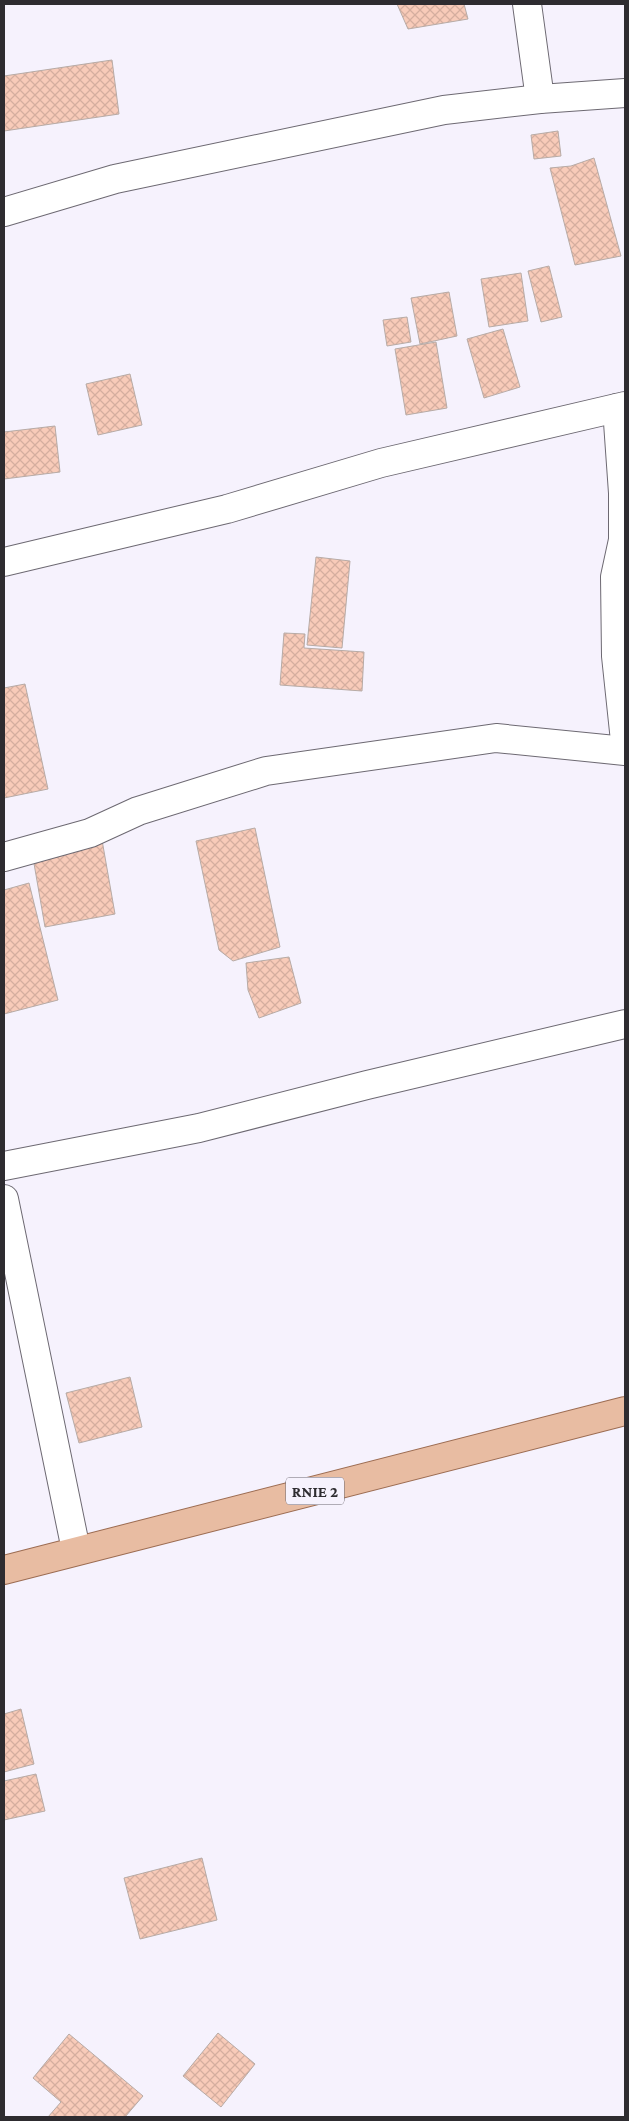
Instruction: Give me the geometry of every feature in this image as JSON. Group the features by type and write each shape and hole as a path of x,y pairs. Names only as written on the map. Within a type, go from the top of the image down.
{"main road":[{"name":"RNIE 2","path":"4,1570 76,1550 625,1411"}],"street":[{"path":"527,4 540,99"},
{"path":"4,212 134,175 444,110 540,99 625,93"},
{"path":"4,562 227,509 381,463 621,407 624,493 623,540 615,577 616,656 625,740"},
{"path":"4,857 90,832 138,811 266,771 496,738 625,751"},
{"path":"4,1166 199,1128 367,1085 625,1024"},
{"path":"4,1199 76,1550"}],"building":[{"path":"397,4 464,4 468,19 408,29"},
{"path":"112,60 119,114 4,131 4,76"},
{"path":"558,131 561,156 534,159 531,135"},
{"path":"594,158 621,256 575,265 550,168 571,166"},
{"path":"549,266 562,317 541,322 528,271"},
{"path":"521,273 528,321 489,327 481,279"},
{"path":"449,292 457,336 420,344 411,298"},
{"path":"407,317 411,342 387,346 383,320"},
{"path":"503,329 520,387 484,398 467,339"},
{"path":"436,342 447,408 406,415 395,349"},
{"path":"130,374 142,425 98,435 86,384"},
{"path":"55,426 60,472 4,479 4,432"},
{"path":"316,557 350,561 342,648 307,645"},
{"path":"284,633 305,634 304,648 364,652 362,691 280,685"},
{"path":"25,684 48,789 4,798 4,688"},
{"path":"255,828 280,947 233,961 219,950 196,841"},
{"path":"102,840 115,914 45,927 32,852"},
{"path":"29,883 58,1000 4,1014 4,890"},
{"path":"289,957 301,1003 259,1018 248,990 246,963"},
{"path":"130,1377 142,1427 79,1443 66,1393"},
{"path":"21,1709 34,1764 4,1772 4,1714"},
{"path":"36,1774 45,1811 4,1820 4,1781"},
{"path":"202,1858 217,1920 140,1939 124,1878"},
{"path":"218,2033 255,2064 221,2107 183,2076"},
{"path":"69,2034 143,2096 125,2117 48,2117 61,2102 33,2078"}]}
